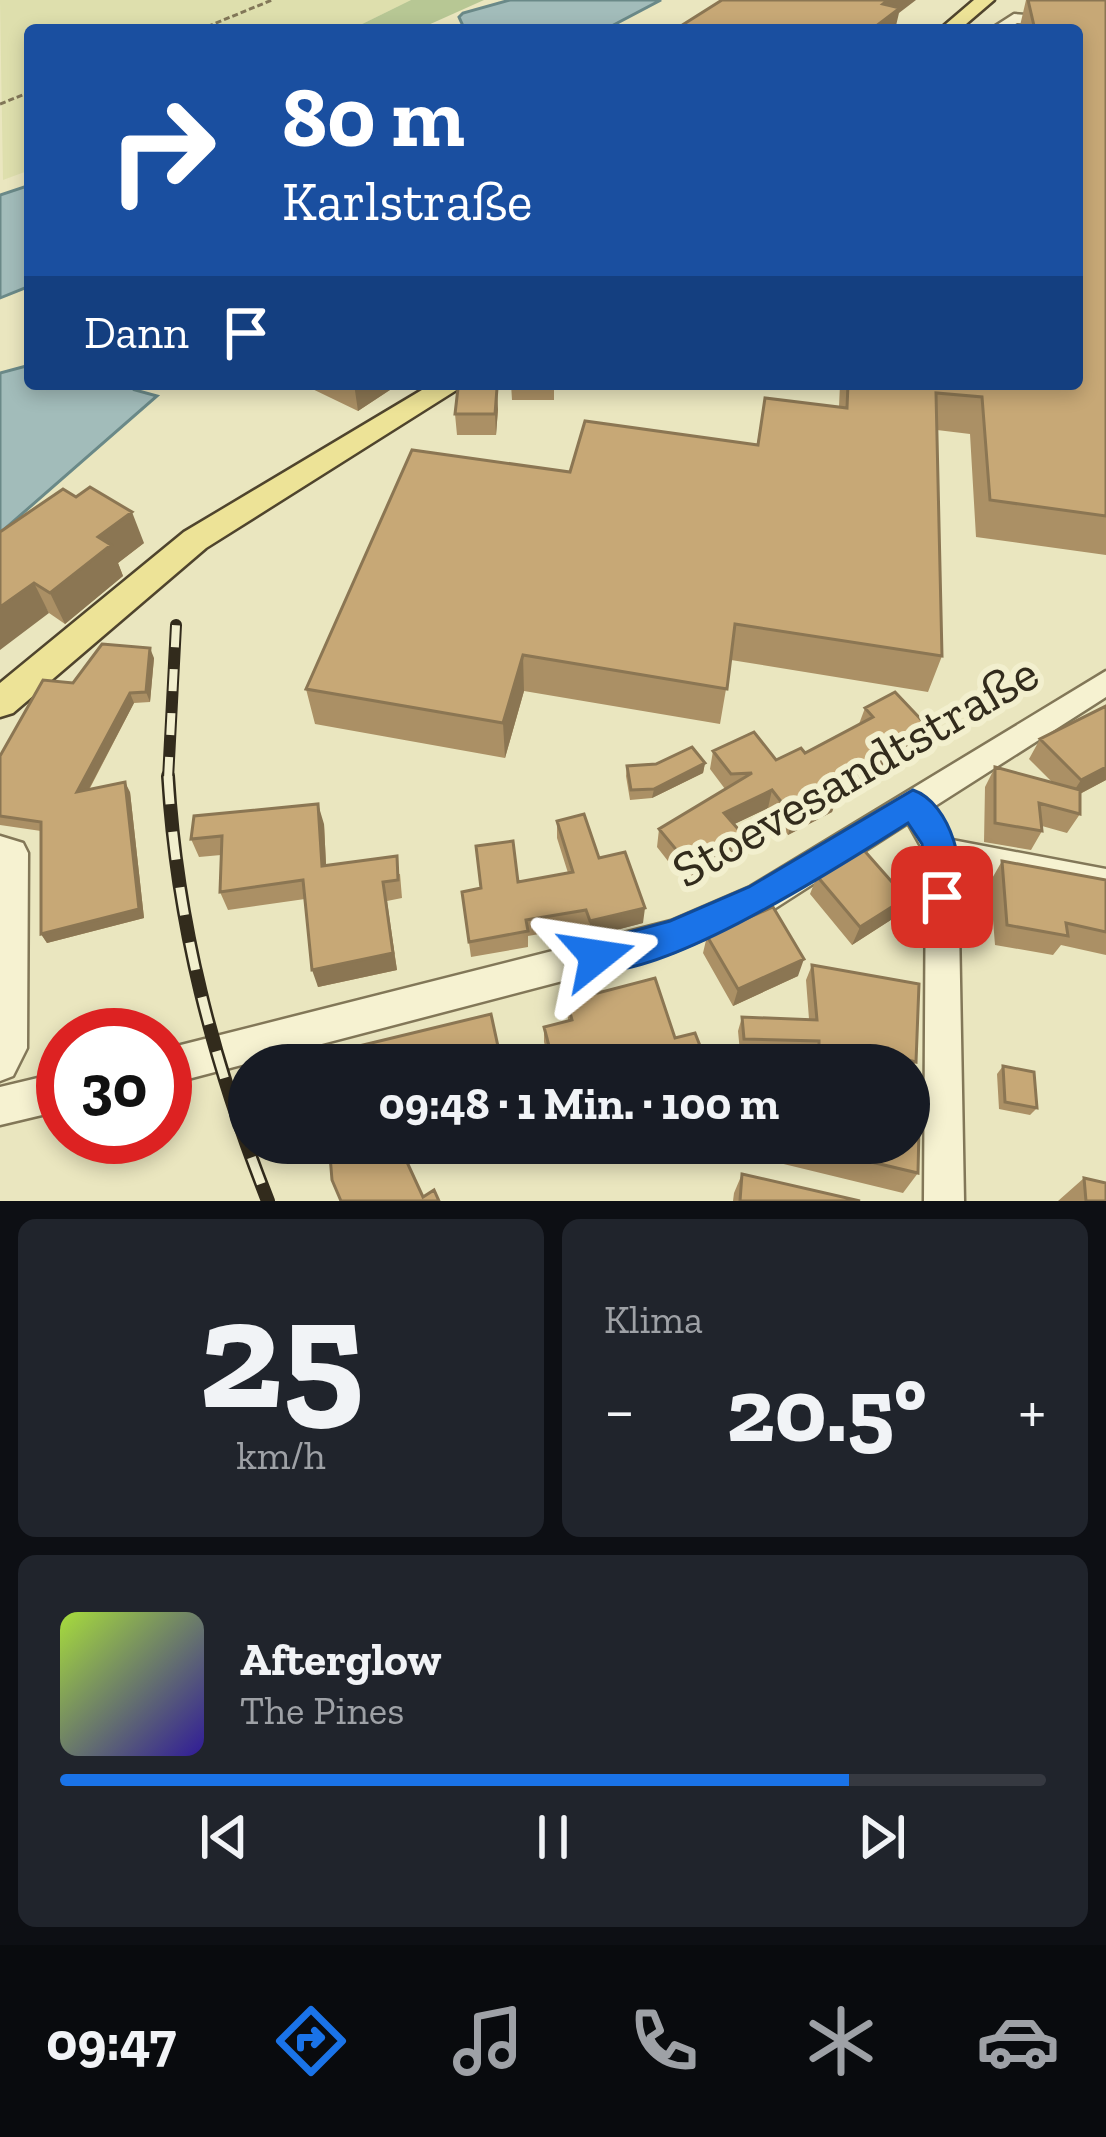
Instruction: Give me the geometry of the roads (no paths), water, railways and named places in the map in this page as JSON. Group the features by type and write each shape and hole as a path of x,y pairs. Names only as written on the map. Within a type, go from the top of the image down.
{"main road":[{"path":"956,24 985,0"},
{"path":"0,703 195,540 250,502 442,390"}],"street":[{"path":"1005,24 1013,19 1106,25"},
{"name":"Stoevesandtstraße","path":"192,1060 673,936 761,898 1106,682"},
{"path":"913,804 942,854 944,1201"},
{"path":"0,850 12,853 9,1048 0,1063"},
{"path":"942,854 1106,884"},
{"path":"0,1106 36,1097"}],"water":[{"path":"510,0 661,0 615,24 462,24 459,17"},
{"path":"24,187 24,288 0,298 0,195"},
{"path":"24,367 24,390 135,390 157,396 0,533 0,373"}],"railway":[{"path":"168,777 176,625"},
{"path":"168,777 180,886 201,992 230,1097 268,1201"}]}
